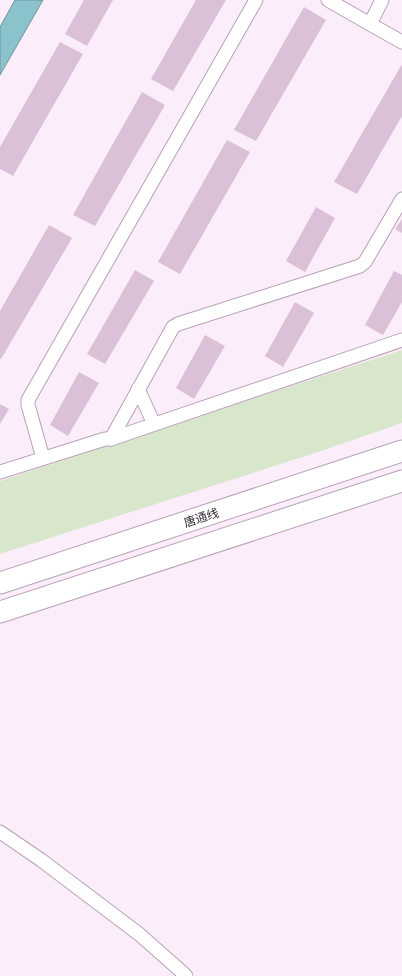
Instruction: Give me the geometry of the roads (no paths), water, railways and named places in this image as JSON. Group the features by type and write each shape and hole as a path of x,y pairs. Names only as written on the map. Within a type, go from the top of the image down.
{"highway":[{"name":"唐通线","path":"0,583 402,450"},
{"path":"0,612 402,481"}],"street":[{"path":"43,458 28,405 28,400 256,0"},
{"path":"328,0 402,42"},
{"path":"370,24 382,0"},
{"path":"111,439 173,327 185,321 360,266 365,262 402,199"},
{"path":"0,472 105,439 111,439 402,340"},
{"path":"138,389 154,424"},
{"path":"0,832 41,860 139,934 186,976"}],"water":[{"path":"15,0 43,0 0,75 0,27"}]}
